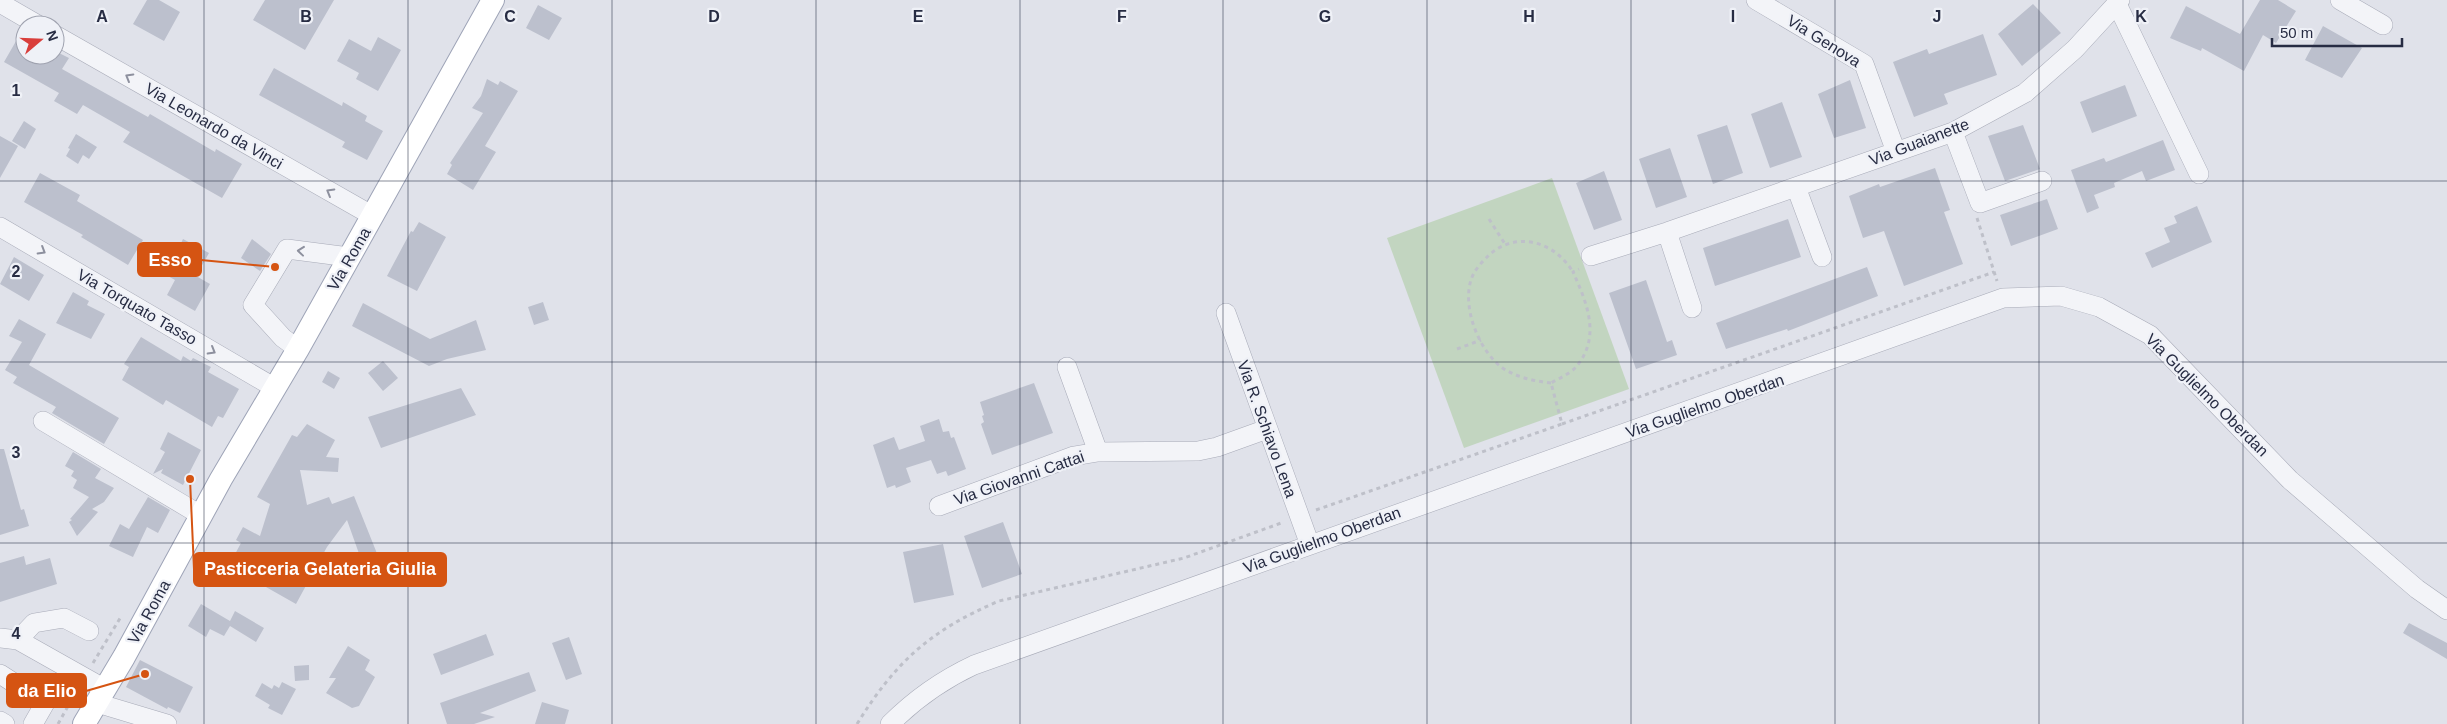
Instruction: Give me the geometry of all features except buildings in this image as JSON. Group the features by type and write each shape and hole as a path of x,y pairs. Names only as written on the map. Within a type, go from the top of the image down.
{"main road":[{"name":"Via Roma","path":"84,724 298,350 492,0"}],"street":[{"name":"Via Genova","path":"1756,0 1864,64 1896,152"},
{"path":"2340,0 2383,25"},
{"name":"Via Guaianette","path":"1591,256 1667,232 1953,132 2025,93 2076,49 2118,2"},
{"path":"2118,2 2199,174"},
{"path":"0,3 21,15"},
{"name":"Via Leonardo da Vinci","path":"65,41 373,216"},
{"path":"1953,132 1980,203 2042,182"},
{"path":"1796,187 1822,257"},
{"name":"Via Torquato Tasso","path":"0,226 275,388"},
{"path":"1667,232 1692,308"},
{"path":"298,350 283,338 254,306 287,249 349,257"},
{"name":"Via Guglielmo Oberdan","path":"890,724 922,695 947,678 974,665 2003,298 2061,296 2099,307 2150,335 2290,480 2417,589 2447,610"},
{"name":"Via R. Schiavo Lena","path":"1226,313 1310,544"},
{"name":"Via Giovanni Cattai","path":"1067,367 1098,452"},
{"path":"43,421 202,516"},
{"name":"Via Giovanni Cattai","path":"939,506 1074,456 1098,452 1198,451 1217,447 1267,430"},
{"path":"89,631 64,618 34,623 9,639 84,678 101,696 167,724"},
{"path":"0,674 45,703 34,724"},
{"path":"0,721 5,724"}],"path":[{"path":"1974,212 2003,298"},
{"path":"1489,219 1505,244"},
{"path":"1519,241 1538,242 1556,252 1567,262 1583,295 1591,323 1588,345 1574,368 1551,383 1516,376 1502,368 1491,356 1481,340 1469,302 1471,280 1481,263 1505,244 1519,241"},
{"path":"1573,272 1584,266 1591,256"},
{"path":"856,724 880,689 920,646 942,629 971,613 999,601 1184,558 1994,272"},
{"path":"1457,350 1481,340"},
{"path":"1551,383 1562,424"},
{"path":"58,724 84,678"}],"green space":[{"path":"1552,178 1629,389 1464,448 1387,238"}],"place":[{"name":"Esso","path":"275,267"},
{"name":"Pasticceria Gelateria Giulia","path":"190,479"},
{"name":"da Elio","path":"145,674"}]}
